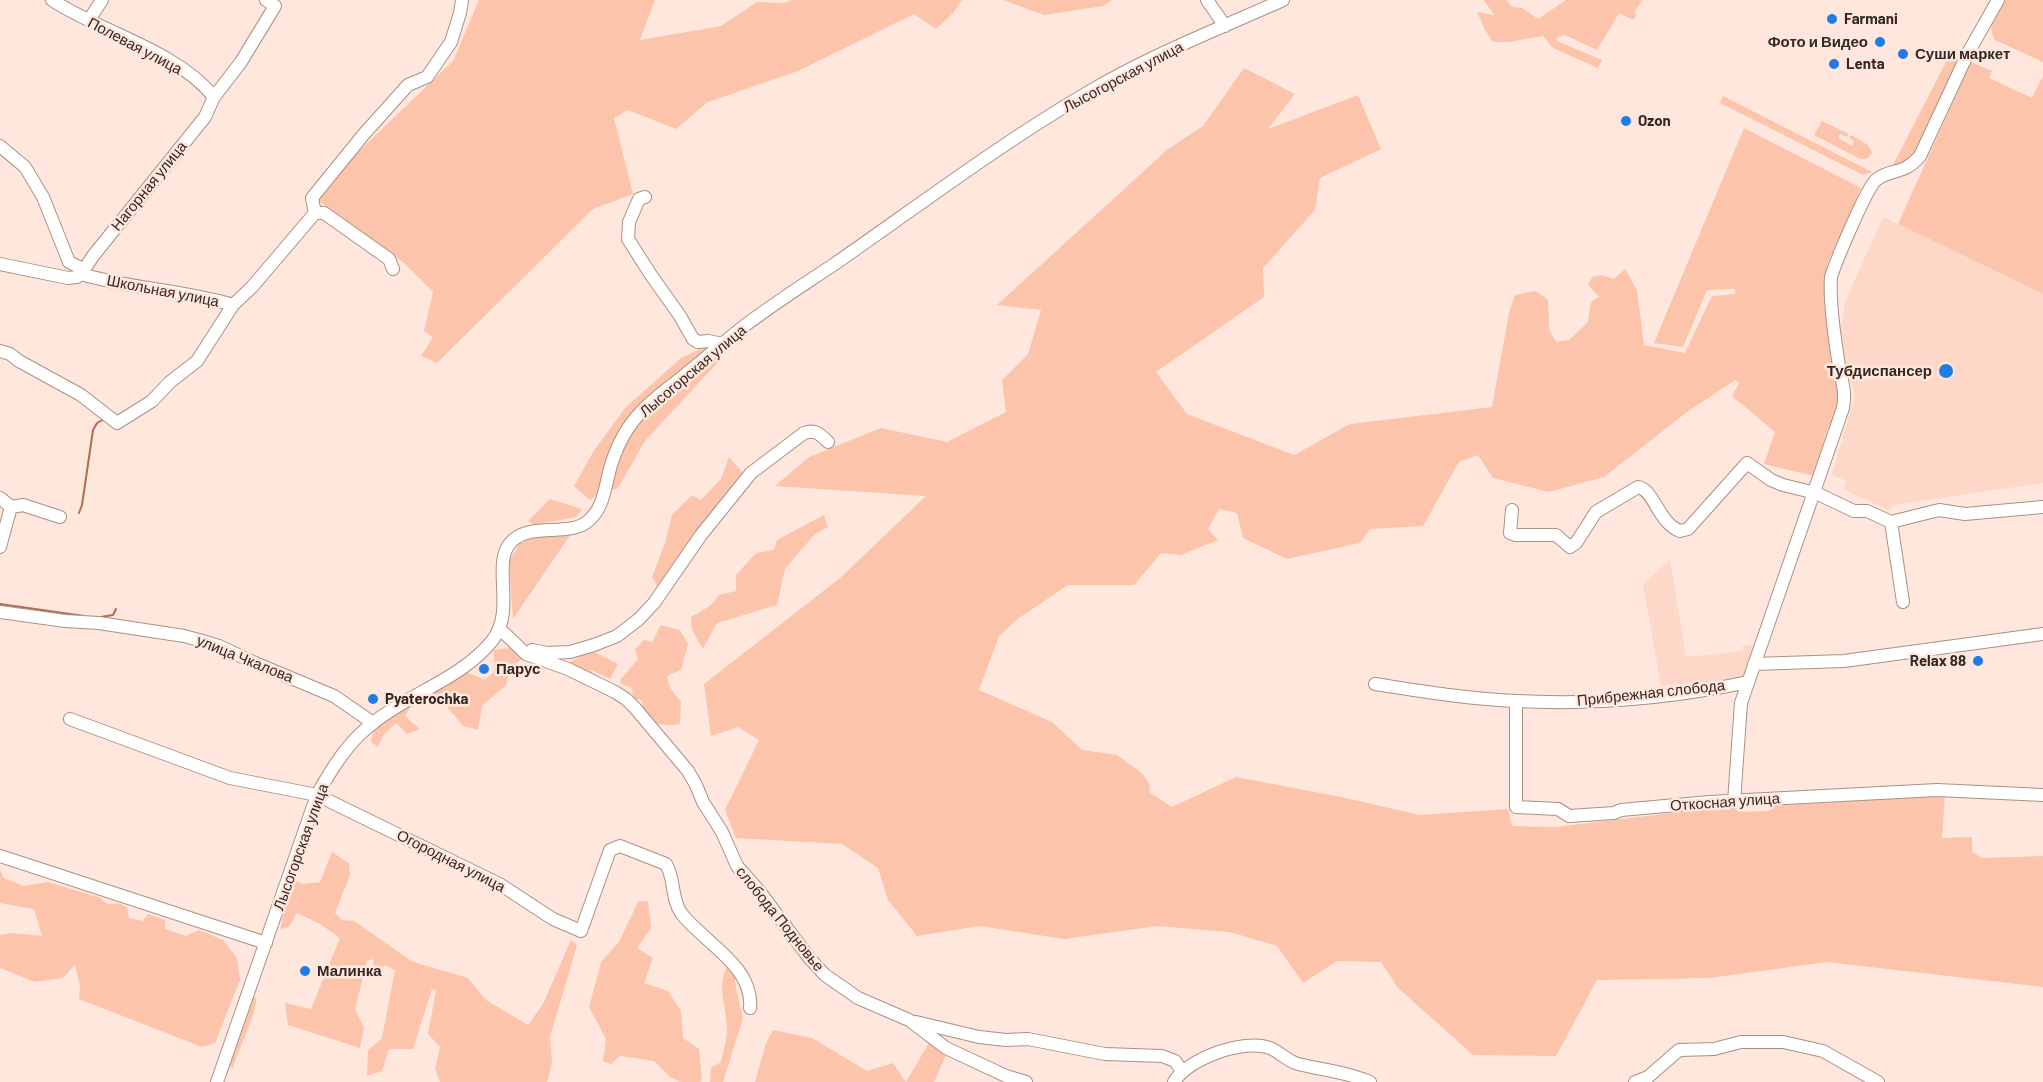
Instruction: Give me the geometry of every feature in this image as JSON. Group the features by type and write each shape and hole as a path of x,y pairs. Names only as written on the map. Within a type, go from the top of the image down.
{"street":[{"name":"Полевая улица","path":"52,0 146,48 201,83 214,97"},
{"path":"89,20 102,0"},
{"name":"Нагорная улица","path":"82,271 205,117 214,97 241,62 275,6 266,0"},
{"path":"315,213 312,198 364,134 408,85 427,77 451,42 462,0"},
{"path":"1207,0 1224,26"},
{"name":"Лысогорская улица","path":"217,1082 317,795 341,755 372,723 470,662 500,630 505,606 503,559 511,542 523,534 553,528 571,529 586,523 604,495 612,463 623,436 642,411 745,326 1025,132 1088,92 1283,0"},
{"path":"1986,18 1991,0"},
{"path":"1734,801 1742,703 1816,493 1846,395 1839,366 1830,290 1831,277 1870,186 1884,175 1912,165 1920,156 1986,18 1998,0"},
{"path":"0,146 26,168 43,197 69,262 82,271"},
{"path":"645,197 639,199 629,222 628,239 693,339 699,342 723,344"},
{"path":"233,305 252,287 315,213 324,213 389,259 393,269"},
{"name":"Школьная улица","path":"0,264 68,278 77,277 82,271 111,283 211,298 233,305 197,361 170,382 152,401 117,423 81,395 10,354 0,351"},
{"path":"500,630 527,654 532,650 547,653 570,652 617,636 639,619 654,603 701,535 752,473 804,433 812,430 828,442"},
{"path":"1512,510 1510,533 1556,535 1570,547 1576,543 1596,512 1638,487 1644,488 1649,493 1667,523 1680,531 1688,529 1747,463 1771,480 1816,493 1854,511 1867,511 1891,522 1939,510 1965,514 2043,507"},
{"path":"0,498 12,507 23,506 60,517"},
{"path":"0,547 12,507"},
{"path":"1891,522 1903,602"},
{"name":"улица Чкалова","path":"0,612 99,623 199,640 219,646 334,696 372,723"},
{"path":"1754,664 1845,661 2043,634"},
{"name":"слобода Подновье","path":"527,654 568,669 626,699 688,771 703,802 722,832 737,866 760,892 810,959 838,986 858,998 909,1020 946,1048 1006,1076 1026,1082"},
{"name":"Прибрежная слобода","path":"1375,684 1443,695 1516,701 1597,702 1705,691 1748,682"},
{"name":"Откосная улица","path":"1516,701 1516,807 1557,809 1569,816 1709,802 1937,790 2043,795"},
{"name":"Огородная улица","path":"70,719 230,778 317,795 501,885 553,919 581,931 610,850 620,846 666,864 674,897 680,910 696,930 739,969 749,995 750,1008"},
{"path":"0,855 266,942"},
{"path":"909,1020 980,1037 1006,1040 1028,1039 1105,1054 1162,1056 1174,1061 1182,1071"},
{"path":"1635,1082 1648,1077 1679,1050 1714,1049 1741,1042 1783,1042 1823,1051 1878,1082"},
{"path":"1174,1082 1182,1071 1224,1050 1251,1046 1269,1048 1294,1063 1370,1082"}],"shaded area":[{"path":"479,0 655,0 640,40 721,26 757,2 962,0 953,13 936,29 914,14 798,71 708,102 676,129 628,110 614,118 633,194 593,209 437,363 421,356 433,337 424,331 433,292 404,263 312,196 453,61"},
{"path":"1003,0 1112,0 1103,6 1044,15"},
{"path":"1484,0 1506,0 1512,7 1522,8 1538,19 1566,0 1642,0 1635,11 1636,16 1633,20 1619,13 1597,50 1565,35 1556,38 1557,41 1602,60 1598,68 1553,48 1543,36 1493,42 1477,12 1494,15"},
{"path":"2003,0 2043,0 2043,62 1995,40 1992,24"},
{"path":"1949,56 1958,60 1918,152 1905,164 1896,167 1893,165"},
{"path":"1971,62 1992,71 1989,78 2032,98 2043,76 2043,294 1898,224"},
{"path":"1244,68 1295,94 1268,129 1358,95 1381,149 1320,178 1315,210 1263,268 1264,297 1156,372 1187,414 1294,455 1350,424 1492,407 1509,313 1515,295 1536,291 1548,300 1549,329 1556,342 1569,340 1588,322 1591,302 1599,297 1588,285 1592,277 1602,275 1614,279 1625,269 1637,290 1644,345 1685,353 1712,296 1736,294 1734,289 1707,290 1683,347 1654,343 1744,128 1861,188 1827,265 1842,397 1832,429 1828,427 1814,476 1764,464 1775,432 1732,396 1739,383 1735,380 1687,412 1604,477 1549,492 1493,478 1478,455 1459,462 1423,526 1370,529 1360,543 1287,559 1243,538 1237,513 1219,509 1208,529 1218,540 1181,555 1161,553 1134,585 1068,585 1019,618 999,636 979,690 1052,722 1082,750 1117,755 1143,774 1150,786 1149,792 1172,807 1236,777 1420,815 1508,809 1512,826 1555,827 1730,806 1739,812 1769,811 1770,806 1945,795 1942,838 1972,837 1972,852 1982,858 2043,856 2043,987 1827,962 1709,978 1597,980 1556,1056 1473,1055 1398,988 1381,962 1337,961 1303,983 1277,946 1230,932 1157,926 1064,939 980,926 917,936 888,900 878,868 842,844 736,838 725,810 759,740 738,727 711,736 704,684 840,578 926,496 775,486 809,457 881,428 947,442 1006,412 1002,380 1028,354 1041,310 997,305 1168,149 1203,126"},
{"path":"1723,96 1872,172 1863,175 1720,103"},
{"path":"1822,121 1849,134 1847,137 1840,134 1838,138 1852,146 1854,141 1849,138 1851,135 1868,145 1872,152 1866,159 1860,159 1814,135"},
{"name":"Тубдиспансер","path":"1883,217 2043,294 2043,483 1893,505 1890,511 1843,489 1847,481 1832,475 1855,395 1841,346 1840,336 1845,302"},
{"path":"711,344 712,349 629,420 598,494 590,500 574,486 593,452 625,408 681,358"},
{"path":"720,350 720,360 645,441 618,488 609,491 622,449 639,421 663,396"},
{"path":"729,457 744,474 659,590 652,577 665,543 672,515 692,495 701,500 721,479"},
{"path":"550,499 582,509 576,517 534,525 528,521"},
{"path":"824,515 828,527 815,534 785,569 777,605 717,623 703,649 692,630 691,617 710,606 719,595 736,591 736,575 756,553 774,550 777,540"},
{"path":"573,531 513,619 509,562 519,544 535,537"},
{"path":"1670,559 1686,657 1743,651 1743,645 1756,646 1746,678 1661,686 1643,585"},
{"path":"661,625 680,630 688,644 681,670 667,676 670,688 681,702 680,724 666,725 649,719 643,708 642,700 633,699 632,688 621,684 620,680 638,659 635,649 644,640 652,642"},
{"path":"510,648 524,658 511,667 506,685 482,706 478,730 463,726 440,698 420,703 415,700 462,670 485,680 494,672 494,650"},
{"path":"590,650 618,664 610,679 589,669 595,675 591,677 564,666"},
{"path":"412,704 405,716 420,729 407,734 396,723 384,734 378,747 371,742 374,726"},
{"path":"319,803 324,803 294,880 302,884 320,882 332,852 349,863 350,875 335,913 342,920 354,921 413,962 468,978 486,1000 528,1025 543,1004 571,940 577,945 550,1037 552,1063 547,1082 440,1082 435,1069 440,1047 428,1034 436,990 432,989 413,1049 389,1049 382,1071 367,1076 368,1050 382,1038 395,970 385,965 378,972 374,969 373,959 367,961 355,1009 364,1028 360,1048 288,1025 285,1003 311,1009 340,938 320,924 297,913 289,927 280,929 292,878"},
{"path":"0,870 4,878 23,886 48,882 101,898 108,904 118,903 127,907 129,918 143,921 148,914 165,920 165,929 186,936 199,930 223,940 237,958 240,980 215,1043 202,1047 79,999 80,986 75,965 63,978 35,982 0,968 0,935 12,933 42,936 34,909 0,903"},
{"path":"648,901 651,928 637,948 653,958 644,983 668,991 681,1011 683,1038 699,1049 702,1081 700,1082 681,1082 670,1077 654,1061 620,1056 611,1064 603,1061 606,1039 589,1007 601,962 619,942 638,902"},
{"path":"727,967 734,969 743,1018 723,1082 710,1082 711,1068 721,1062 726,1037 727,1021 722,983"},
{"path":"253,996 257,999 253,1015 232,1069 229,1064"},
{"path":"773,1030 812,1038 867,1071 893,1063 906,1082 755,1082 766,1043"},
{"path":"930,1041 947,1053 934,1082 906,1082"}],"waterway":[{"path":"79,513 93,430 97,423 104,419"},
{"path":"0,604 84,616"},
{"path":"101,617 113,615 116,609"}],"place":[{"name":"Farmani","path":"1832,19"},
{"name":"Фото и Видео","path":"1880,42"},
{"name":"Суши маркет","path":"1903,54"},
{"name":"Lenta","path":"1834,64"},
{"name":"Ozon","path":"1626,121"},
{"name":"Тубдиспансер","path":"1946,371"},
{"name":"Relax 88","path":"1978,661"},
{"name":"Парус","path":"484,669"},
{"name":"Pyaterochka","path":"373,699"},
{"name":"Малинка","path":"305,971"}]}
